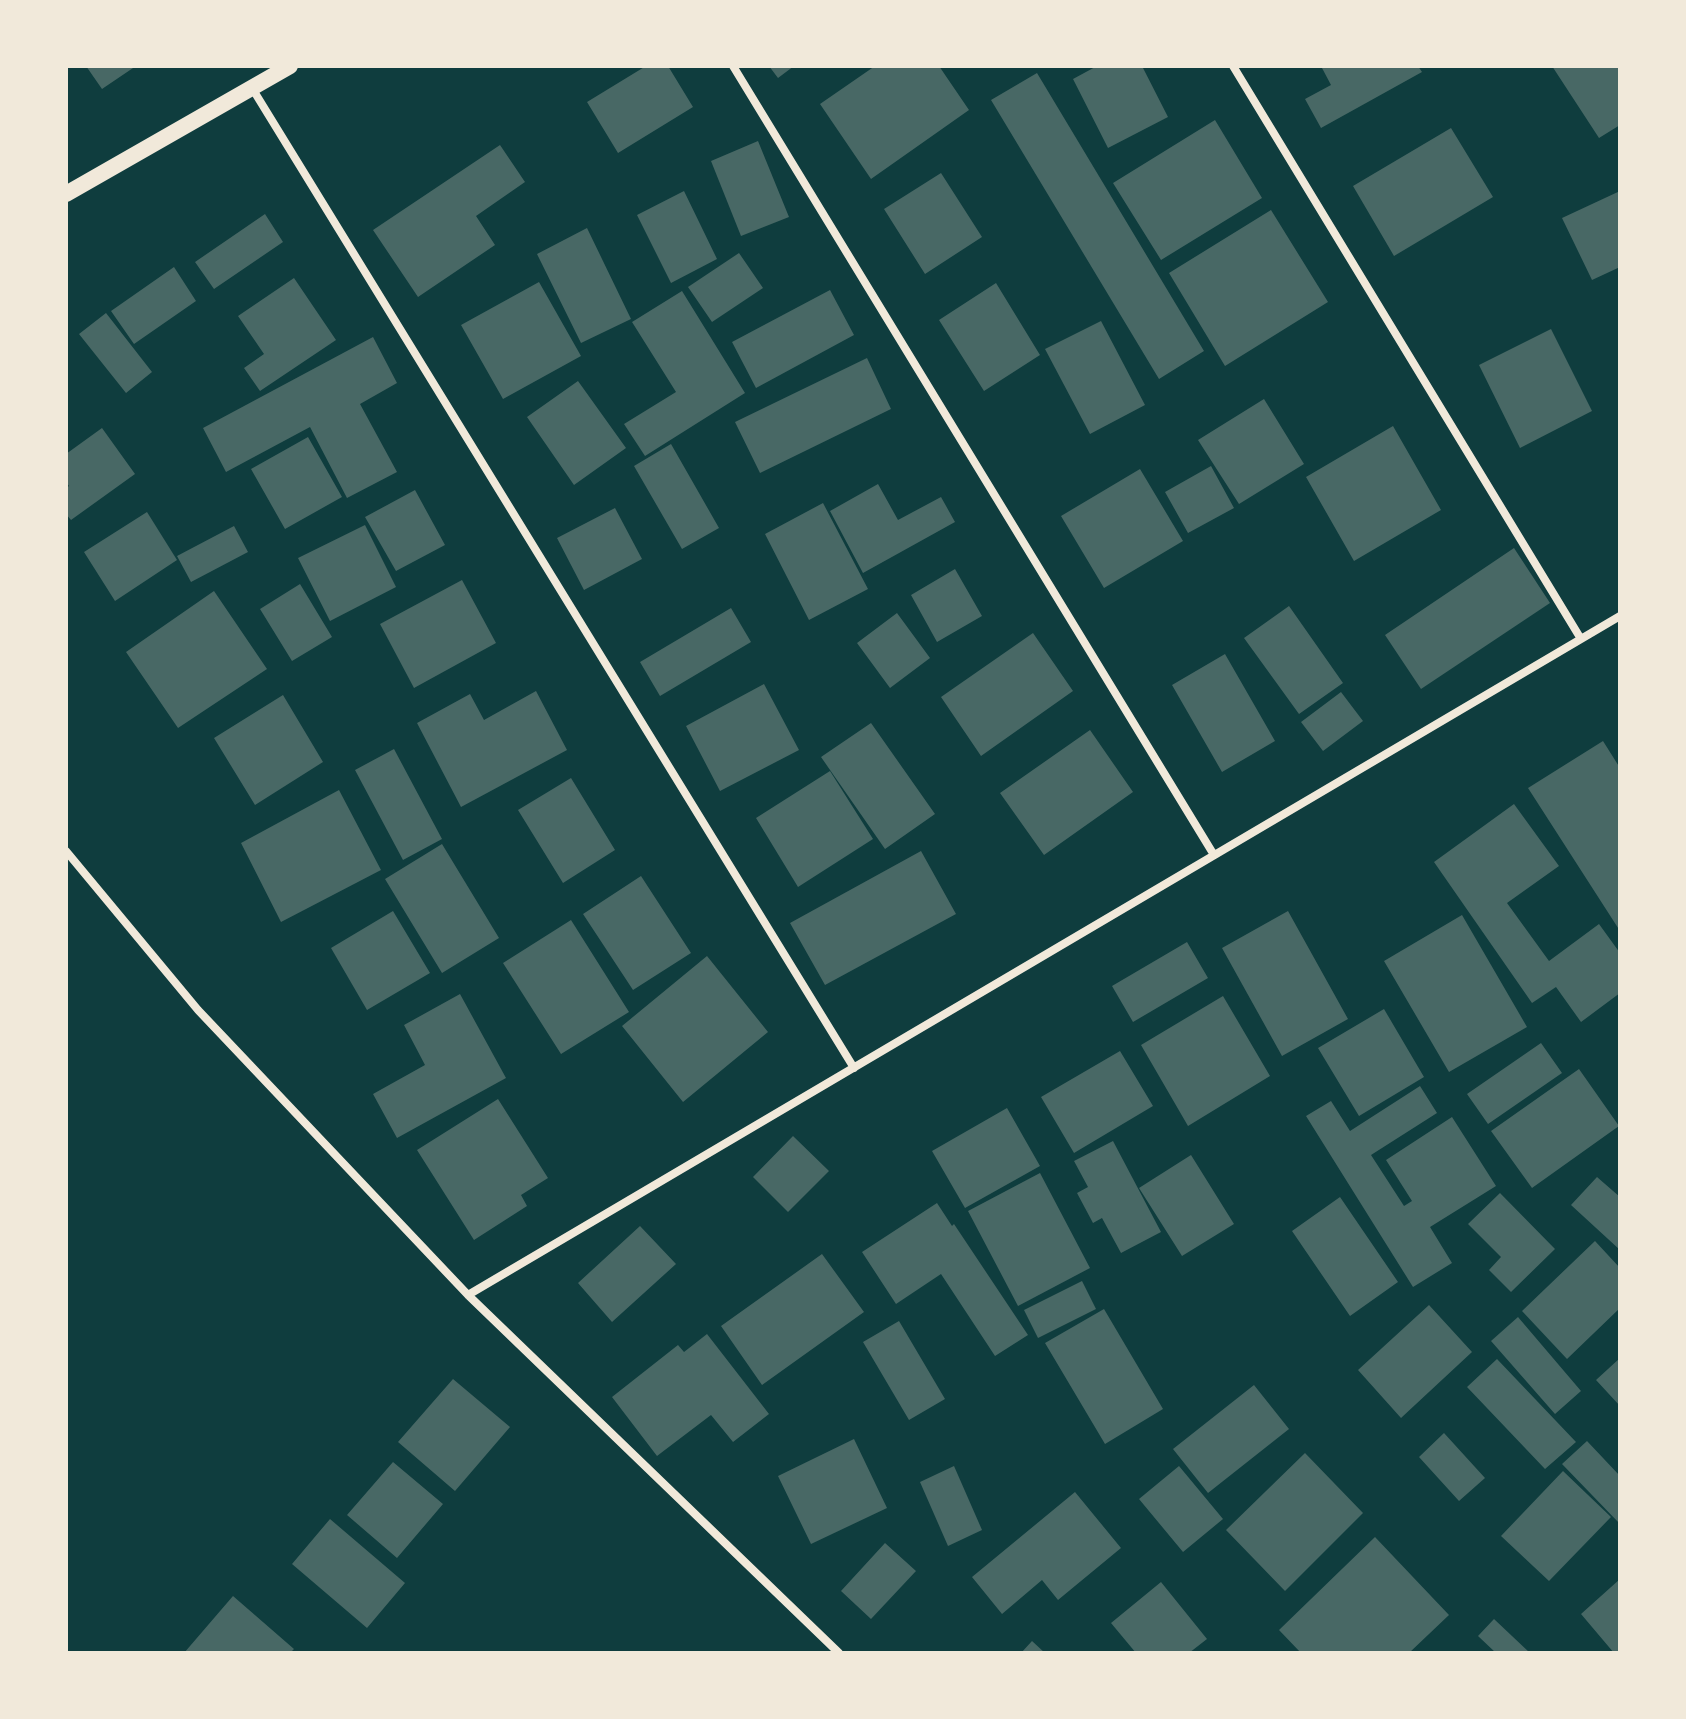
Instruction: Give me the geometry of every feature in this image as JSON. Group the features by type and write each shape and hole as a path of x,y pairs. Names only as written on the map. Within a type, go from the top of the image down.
{"main road":[{"path":"66,194 290,66"}],"street":[{"path":"733,66 1214,855"},
{"path":"1233,66 1581,639"},
{"path":"252,88 854,1068"},
{"path":"468,1295 1620,616"},
{"path":"66,851 198,1010 468,1295 839,1653"}],"building":[{"path":"86,66 136,66 102,89"},
{"path":"646,66 668,66 693,107 618,153 587,102"},
{"path":"769,66 794,66 778,78"},
{"path":"875,66 939,66 969,110 871,179 820,104"},
{"path":"1097,66 1142,66 1168,117 1108,148 1073,79"},
{"path":"1418,66 1422,72 1321,128 1305,99 1331,85 1322,68"},
{"path":"1552,66 1620,66 1620,125 1599,138"},
{"path":"1037,73 1204,351 1159,379 991,100"},
{"path":"1215,120 1262,198 1161,260 1113,183"},
{"path":"1451,128 1493,197 1394,256 1353,186"},
{"path":"758,141 789,217 741,236 711,161"},
{"path":"500,145 525,182 476,216 495,245 418,297 373,230"},
{"path":"941,173 982,237 925,274 884,209"},
{"path":"684,191 717,259 671,283 637,215"},
{"path":"1620,191 1620,267 1592,280 1562,218"},
{"path":"1271,210 1328,302 1225,366 1169,273"},
{"path":"265,214 283,242 214,289 195,262"},
{"path":"587,228 631,319 581,343 537,254"},
{"path":"739,253 763,288 712,322 688,287"},
{"path":"174,267 196,301 134,344 111,311"},
{"path":"294,278 336,340 260,391 244,368 264,354 238,316"},
{"path":"539,282 581,356 503,399 461,325"},
{"path":"996,283 1040,355 984,391 939,320"},
{"path":"830,290 854,335 756,388 732,342"},
{"path":"682,291 745,393 645,456 624,424 676,392 632,322"},
{"path":"106,313 152,372 126,393 79,334"},
{"path":"1101,321 1145,405 1090,434 1045,349"},
{"path":"1551,329 1592,411 1520,448 1479,365"},
{"path":"373,337 397,383 360,404 397,472 347,498 310,427 226,472 203,428"},
{"path":"867,358 891,409 760,473 735,422"},
{"path":"578,381 626,448 574,485 527,417"},
{"path":"1264,399 1304,464 1239,504 1198,440"},
{"path":"1393,426 1441,510 1354,561 1306,477"},
{"path":"102,428 135,474 71,520 66,514 66,488 69,486 66,482 66,454"},
{"path":"308,437 342,497 285,529 251,469"},
{"path":"671,444 719,528 682,549 634,466"},
{"path":"1211,466 1234,508 1188,533 1165,492"},
{"path":"1140,469 1183,541 1104,588 1061,516"},
{"path":"878,484 898,520 941,497 955,522 863,573 830,511"},
{"path":"415,490 445,545 396,571 365,517"},
{"path":"823,503 868,589 809,620 765,534"},
{"path":"615,508 642,559 584,590 557,538"},
{"path":"147,512 177,560 115,601 84,552"},
{"path":"365,525 396,587 330,621 298,558"},
{"path":"234,526 248,552 191,582 177,556"},
{"path":"1514,548 1550,603 1421,689 1385,635"},
{"path":"955,569 982,616 937,642 911,595"},
{"path":"462,580 496,643 414,688 380,624"},
{"path":"300,584 332,637 292,661 260,609"},
{"path":"214,591 267,669 178,728 126,652"},
{"path":"1289,606 1343,683 1299,714 1244,638"},
{"path":"731,608 751,642 660,696 640,662"},
{"path":"897,613 930,658 890,688 857,643"},
{"path":"1033,633 1073,691 981,756 941,697"},
{"path":"1225,654 1275,741 1222,772 1172,685"},
{"path":"764,684 799,750 720,791 686,726"},
{"path":"536,691 567,750 461,807 417,723 470,694 484,720"},
{"path":"1341,692 1363,721 1323,751 1301,722"},
{"path":"283,695 323,762 255,805 214,738"},
{"path":"871,723 935,814 885,849 821,757"},
{"path":"1090,730 1133,792 1044,855 1000,793"},
{"path":"1603,741 1620,768 1620,931 1528,788"},
{"path":"394,749 442,839 403,860 355,770"},
{"path":"830,771 873,839 798,887 756,818"},
{"path":"571,778 615,850 563,883 518,810"},
{"path":"339,790 381,870 281,922 241,843"},
{"path":"1514,804 1559,866 1507,903 1549,961 1599,924 1620,953 1620,993 1581,1022 1556,987 1532,1003 1434,862"},
{"path":"442,844 499,938 442,973 385,879"},
{"path":"921,851 956,914 825,985 790,923"},
{"path":"641,876 691,953 633,990 583,914"},
{"path":"393,911 430,973 367,1010 331,948"},
{"path":"1288,911 1348,1019 1282,1056 1222,948"},
{"path":"1462,915 1527,1027 1449,1072 1384,961"},
{"path":"571,920 629,1012 561,1054 503,963"},
{"path":"1187,942 1208,978 1133,1022 1112,986"},
{"path":"707,956 768,1032 683,1102 622,1026"},
{"path":"460,994 506,1078 397,1138 373,1094 425,1065 404,1025"},
{"path":"1223,996 1270,1076 1188,1126 1141,1045"},
{"path":"1384,1009 1424,1077 1359,1116 1318,1048"},
{"path":"1541,1043 1562,1073 1488,1124 1467,1094"},
{"path":"1120,1051 1153,1106 1074,1153 1041,1097"},
{"path":"1579,1069 1619,1126 1532,1188 1491,1131"},
{"path":"1420,1086 1437,1113 1371,1155 1404,1206 1412,1201 1386,1160 1452,1117 1496,1186 1430,1227 1452,1263 1413,1287 1306,1116 1331,1101 1350,1131"},
{"path":"498,1099 548,1178 521,1195 527,1206 474,1240 417,1150"},
{"path":"1007,1108 1040,1166 965,1208 932,1151"},
{"path":"793,1136 829,1171 788,1212 753,1177"},
{"path":"1113,1141 1161,1232 1121,1253 1102,1218 1093,1223 1077,1193 1088,1187 1074,1161"},
{"path":"1191,1155 1234,1224 1182,1256 1139,1188"},
{"path":"1040,1173 1090,1268 1018,1306 968,1211"},
{"path":"1597,1177 1620,1197 1620,1250 1571,1205"},
{"path":"1500,1193 1555,1249 1511,1292 1489,1270 1501,1257 1468,1224"},
{"path":"1340,1197 1398,1282 1350,1316 1292,1231"},
{"path":"937,1203 1028,1335 995,1356 941,1274 896,1304 862,1252"},
{"path":"640,1226 676,1264 612,1322 578,1283"},
{"path":"1595,1241 1620,1268 1620,1308 1567,1359 1522,1311"},
{"path":"822,1254 864,1312 762,1385 721,1326"},
{"path":"1082,1281 1096,1309 1038,1338 1024,1310"},
{"path":"1429,1305 1472,1352 1401,1418 1358,1370"},
{"path":"1104,1309 1163,1409 1105,1444 1045,1343"},
{"path":"1518,1317 1581,1391 1555,1414 1491,1341"},
{"path":"899,1321 945,1399 909,1420 863,1342"},
{"path":"707,1334 769,1414 733,1442 711,1415 657,1456 612,1397 678,1345 684,1352"},
{"path":"1620,1358 1620,1406 1596,1380"},
{"path":"1497,1359 1576,1442 1545,1469 1467,1387"},
{"path":"453,1379 510,1427 455,1491 398,1442"},
{"path":"1254,1385 1289,1429 1208,1493 1173,1449"},
{"path":"1444,1433 1485,1478 1459,1501 1419,1457"},
{"path":"854,1439 887,1508 811,1544 778,1476"},
{"path":"1587,1441 1620,1476 1620,1524 1562,1464"},
{"path":"1305,1453 1363,1513 1285,1591 1226,1530"},
{"path":"393,1462 443,1504 397,1558 347,1515"},
{"path":"954,1466 982,1530 948,1546 920,1482"},
{"path":"1179,1466 1223,1519 1183,1552 1139,1499"},
{"path":"1563,1471 1611,1517 1549,1581 1501,1536"},
{"path":"1075,1492 1121,1548 1058,1600 1042,1580 1002,1614 972,1577"},
{"path":"330,1519 405,1583 367,1628 292,1564"},
{"path":"1375,1537 1449,1615 1409,1653 1301,1653 1279,1630"},
{"path":"885,1543 916,1571 871,1619 841,1591"},
{"path":"1620,1579 1620,1653 1614,1653 1581,1614"},
{"path":"1161,1582 1207,1639 1189,1653 1136,1653 1111,1623"},
{"path":"233,1596 294,1649 290,1653 184,1653"},
{"path":"1494,1619 1530,1653 1496,1653 1478,1636"},
{"path":"1032,1641 1045,1653 1021,1653"}]}
